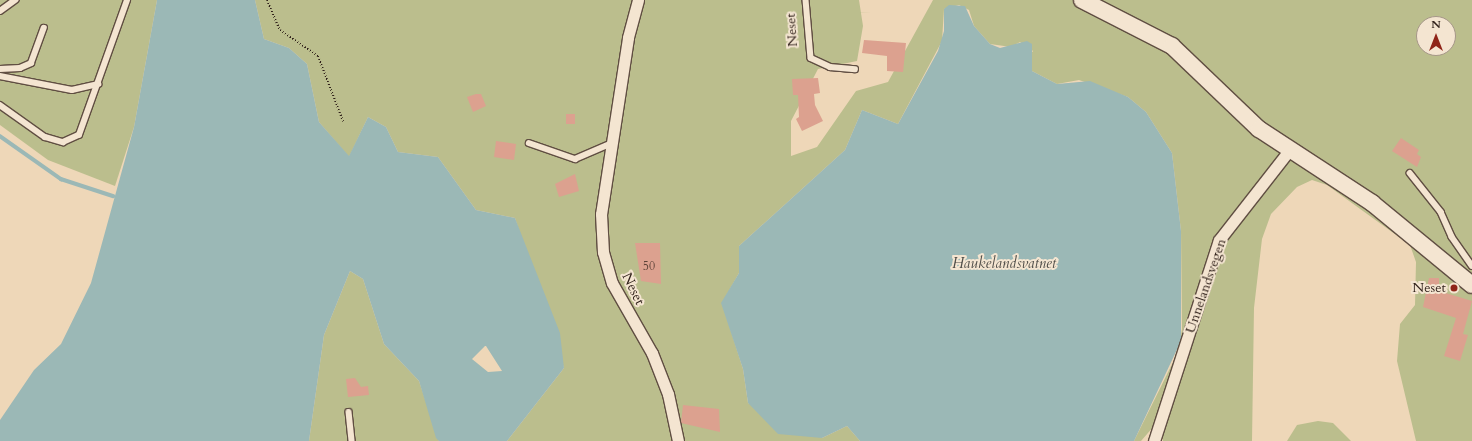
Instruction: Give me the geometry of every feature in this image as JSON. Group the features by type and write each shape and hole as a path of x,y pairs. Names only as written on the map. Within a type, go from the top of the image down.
{"main road":[{"path":"1082,0 1172,46 1259,129 1372,203 1472,285"}],"street":[{"name":"Neset","path":"638,0 628,38 614,141 601,214 603,252 612,283 652,353 668,394 678,441"},
{"name":"Unnelandsvegen","path":"1154,441 1219,240 1290,149"}],"lane":[{"path":"0,11 15,0"},
{"path":"0,105 45,137 63,142 79,136 127,0"},
{"name":"Neset","path":"806,0 810,58 830,67 855,69"},
{"path":"0,69 20,68 31,63 44,28"},
{"path":"0,76 72,90 98,84"},
{"path":"529,143 575,159 614,141"},
{"path":"1410,173 1441,212 1452,237 1472,266"},
{"path":"349,412 352,441"}],"path":[{"path":"267,0 280,30 318,56 343,121"}],"green space":[{"path":"0,0 157,0 134,127 115,186 48,160 0,125"},
{"path":"255,0 859,0 863,26 857,61 818,69 791,121 791,156 817,147 856,91 888,82 933,0 1472,0 1472,441 1416,441 1397,361 1400,324 1415,305 1416,262 1410,245 1327,185 1312,180 1297,187 1271,214 1262,239 1254,308 1252,441 1163,441 1160,426 1154,426 1141,441 1134,441 1178,352 1182,329 1181,231 1172,153 1146,112 1128,97 1079,80 1057,84 1032,71 1029,56 1033,51 1020,42 1011,47 990,44 974,26 969,10 959,5 944,9 942,41 898,124 862,110 845,150 739,246 739,273 722,303 743,369 748,403 822,438 847,426 860,441 507,441 564,368 515,218 476,210 438,157 398,152 386,127 368,117 349,157 319,122 307,64 289,48 264,39"},
{"path":"350,271 363,279 384,344 419,381 439,441 309,441 324,335"},
{"path":"1318,421 1333,423 1351,441 1287,441 1297,425"}],"water":[{"path":"157,0 255,0 264,39 289,48 307,64 319,122 349,156 368,117 386,127 398,152 438,157 476,210 515,218 560,333 564,368 507,441 439,441 436,438 419,381 384,344 363,279 350,271 324,335 309,441 0,441 0,420 34,370 61,344 91,283 134,127","holes":["486,346 502,371 488,372 472,359"]},
{"name":"Haukelandsvatnet","path":"949,5 965,6 974,26 990,44 1000,48 1027,41 1032,44 1032,71 1057,84 1090,81 1128,97 1146,112 1172,153 1181,231 1181,341 1134,441 860,441 847,426 822,438 778,434 748,403 743,369 721,303 739,273 739,246 845,150 862,110 898,124 938,51 944,31 944,9"}],"building":[{"path":"864,40 906,43 903,72 887,71 887,56 862,53"},
{"path":"818,78 820,93 814,94 815,105 823,121 802,131 796,119 799,117 798,95 793,95 792,79"},
{"path":"481,94 486,106 473,112 467,97"},
{"path":"566,114 575,114 575,124 566,124"},
{"path":"1401,138 1419,150 1417,154 1421,157 1417,167 1392,151"},
{"path":"496,141 516,144 514,160 494,157"},
{"path":"575,174 579,191 559,197 555,184"},
{"path":"635,243 660,243 661,284 641,281"},
{"path":"1429,278 1439,278 1439,291 1472,301 1463,334 1468,335 1460,361 1444,356 1456,318 1423,307"},
{"path":"355,378 361,387 368,386 369,395 348,397 346,379"},
{"path":"683,405 719,409 720,432 681,423"}],"waterway":[{"path":"0,136 61,179 113,196"}],"place":[{"name":"Neset","path":"1454,288"}]}
